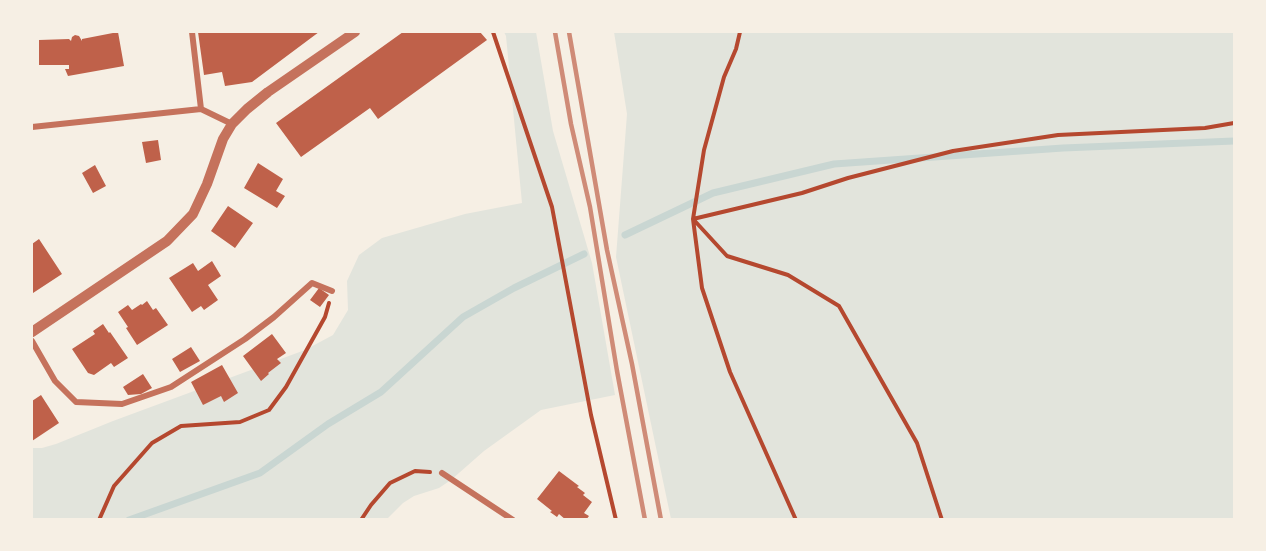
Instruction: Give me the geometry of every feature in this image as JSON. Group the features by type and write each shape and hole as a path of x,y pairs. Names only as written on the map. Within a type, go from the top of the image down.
{"street":[{"path":"192,32 201,109"},
{"path":"32,332 158,246 180,228 193,214 223,139 232,123 268,92 355,32"},
{"path":"32,127 201,109 232,123"},
{"path":"32,341 56,381 75,402 122,404 171,387 245,339 312,283 332,291"},
{"path":"442,473 513,519"}],"path":[{"path":"493,32 552,207 591,415 616,519"},
{"path":"740,32 736,50 724,77 704,150 693,219 702,288 730,372 796,519"},
{"path":"693,219 802,193 848,178 953,151 1058,135 1205,128 1234,123"},
{"path":"693,219 726,256 789,275 839,306 917,443 942,519"},
{"path":"99,519 114,486 152,443 181,426 240,422 269,410 286,387 325,317 332,291"},
{"path":"361,519 390,483 415,471 442,473"}],"shaded area":[{"path":"504,32 536,32 553,131 592,263 615,395 541,410 484,451 451,480 439,488 414,496 403,503 387,519 32,519 32,448 56,444 305,350 333,335 348,310 347,281 359,255 382,238 465,214 522,203"},
{"path":"614,32 1234,32 1234,519 671,519 616,257 627,114"}],"building":[{"path":"118,32 124,66 68,76 65,69 69,69 69,65 39,65 39,40 69,39 71,41 75,35 79,36 82,41 82,39"},
{"path":"198,32 319,32 252,82 225,86 222,72 204,75"},
{"path":"403,32 480,32 487,40 378,119 370,108 301,157 276,123"},
{"path":"158,140 161,160 146,163 142,142"},
{"path":"258,163 283,179 276,191 285,196 277,208 244,188"},
{"path":"95,165 106,186 93,193 82,173"},
{"path":"228,206 253,223 235,248 211,231"},
{"path":"39,239 62,274 33,293 32,244"},
{"path":"212,261 221,276 208,285 218,300 204,310 201,306 192,312 169,278 193,263 198,271"},
{"path":"319,288 329,295 320,307 310,300"},
{"path":"147,301 153,310 156,308 168,325 137,345 118,312 128,305 132,310"},
{"path":"103,324 128,358 114,367 111,363 94,375 88,373 72,349 95,334 93,331"},
{"path":"272,334 286,353 277,359 281,363 261,381 243,356"},
{"path":"191,347 200,361 180,372 172,359"},
{"path":"222,365 238,393 224,402 221,396 203,405 191,382"},
{"path":"143,374 152,388 141,394 128,395 123,387"},
{"path":"41,395 59,423 32,441 32,401"},
{"path":"559,471 579,486 577,487 585,493 583,495 592,502 584,513 589,516 586,520 566,520 559,514 557,517 537,499"}],"waterway":[{"path":"625,235 713,193 834,164 1063,148 1234,141"},
{"path":"129,520 260,473 328,424 381,392 463,317 514,288 584,254"}],"railway":[{"path":"555,32 571,124 590,207 645,520"},
{"path":"569,32 607,250 632,364 661,520"}]}
